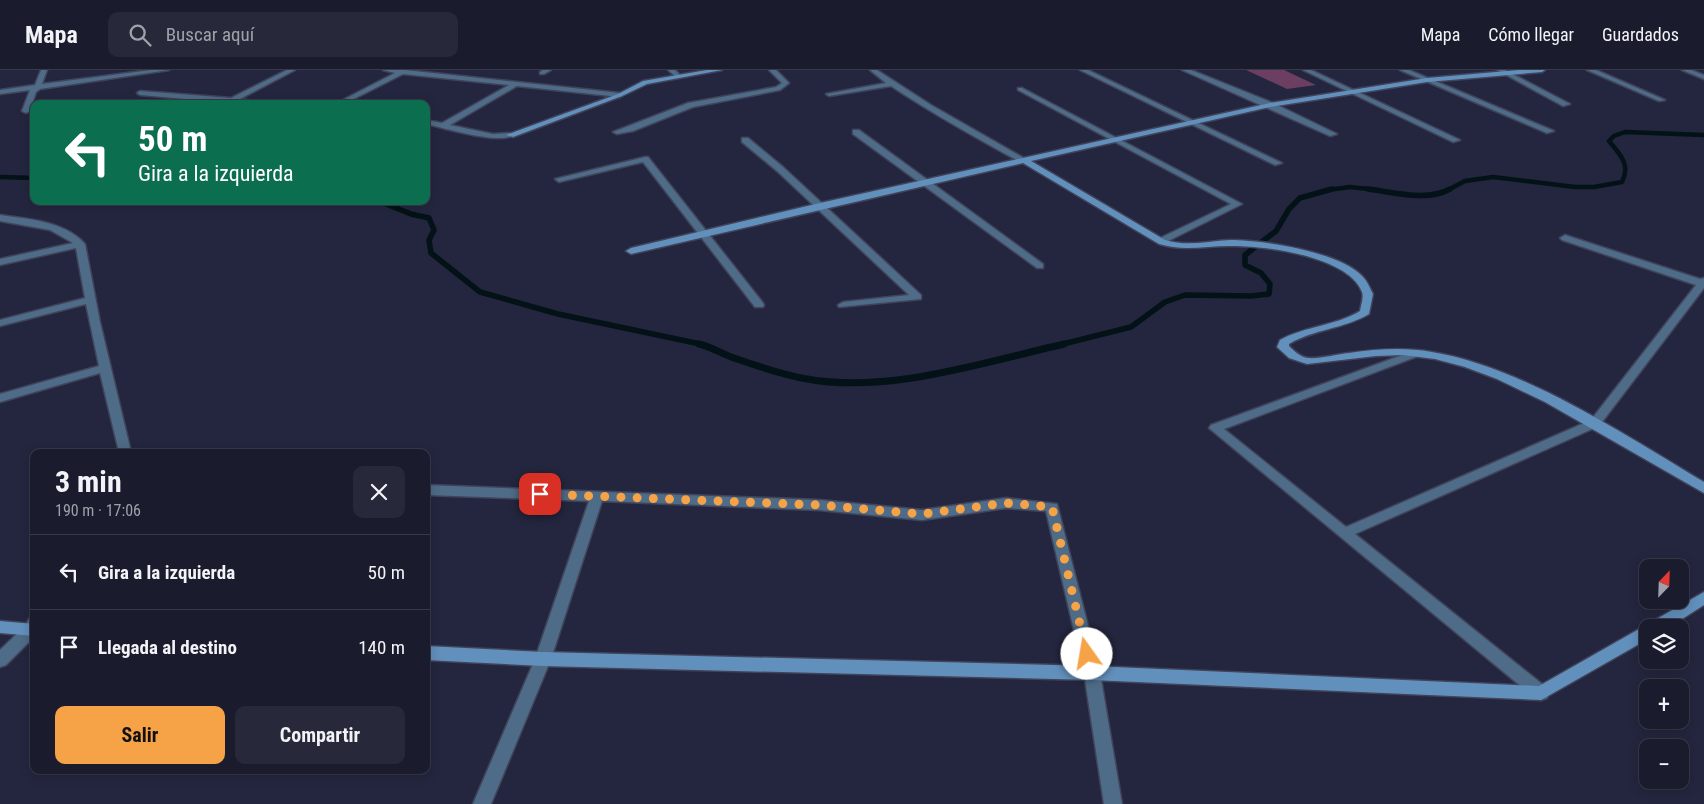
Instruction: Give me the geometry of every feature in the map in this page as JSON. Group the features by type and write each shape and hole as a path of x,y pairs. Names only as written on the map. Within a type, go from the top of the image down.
{"street":[{"path":"26,111 33,91 38,87 44,70"},
{"path":"0,92 166,70"},
{"path":"233,100 292,70"},
{"path":"386,70 620,95"},
{"path":"671,70 679,77"},
{"path":"430,123 493,136 510,134 620,95 645,82 719,70"},
{"path":"617,132 630,129 692,105 778,89 786,83 772,70"},
{"path":"873,70 891,84 959,125 1024,161 1086,200 1161,241 1177,247 1235,243 1289,250 1331,261 1355,275 1363,283 1368,296 1365,312 1340,326 1309,331 1290,337 1284,342 1283,347 1294,356 1307,360 1385,352 1417,353 1482,367 1595,423 1704,488"},
{"path":"1082,70 1278,163"},
{"path":"1186,70 1333,134"},
{"path":"1306,70 1456,140"},
{"path":"1403,70 1550,131"},
{"path":"630,251 820,206 1270,105 1427,80 1502,71 1542,70"},
{"path":"1590,70 1661,100"},
{"path":"1685,70 1704,77"},
{"path":"346,100 405,71"},
{"path":"1502,71 1566,104"},
{"path":"829,94 891,84"},
{"path":"444,125 514,85"},
{"path":"1020,89 1238,204 1161,241"},
{"path":"140,93 220,100"},
{"path":"856,132 1040,266"},
{"path":"745,140 820,206 917,297 843,306"},
{"path":"559,179 645,158 706,234 759,305"},
{"path":"0,218 42,225 73,237 80,244 89,300 124,449"},
{"path":"1345,533 1595,423 1703,283 1564,238"},
{"path":"0,262 80,244"},
{"path":"0,323 89,300"},
{"path":"1417,353 1215,428 1541,693"},
{"path":"0,398 104,368"},
{"path":"430,490 819,505 922,514 1006,503 1052,507 1092,673 1113,804"},
{"path":"482,804 543,659 597,496"},
{"path":"1669,619 1704,598"},
{"path":"0,627 30,627"},
{"path":"0,660 30,630"},
{"path":"430,653 543,659 1092,673 1541,693 1639,636"}],"shaded area":[{"path":"1246,70 1284,70 1316,85 1287,89"}],"waterway":[{"path":"1449,189 1465,181 1493,177 1575,187 1594,187 1622,182 1625,165 1609,141 1614,136 1625,132 1704,135"},
{"path":"0,177 30,178"},
{"path":"1330,190 1350,187 1378,190"},
{"path":"1368,189 1421,196 1441,193 1449,189"},
{"path":"1059,345 1131,327 1165,302 1185,295 1251,296 1269,294 1270,284 1261,273 1245,265 1245,255 1276,231 1289,209 1300,198 1330,190"},
{"path":"389,205 411,214 429,218 434,230 429,240 431,253 480,292 558,314 705,345"},
{"path":"699,344 779,373 838,383 903,379 936,374 1064,344"}],"route":[{"path":"540,494 819,505 922,514 1006,503 1052,507 1087,654"}]}
